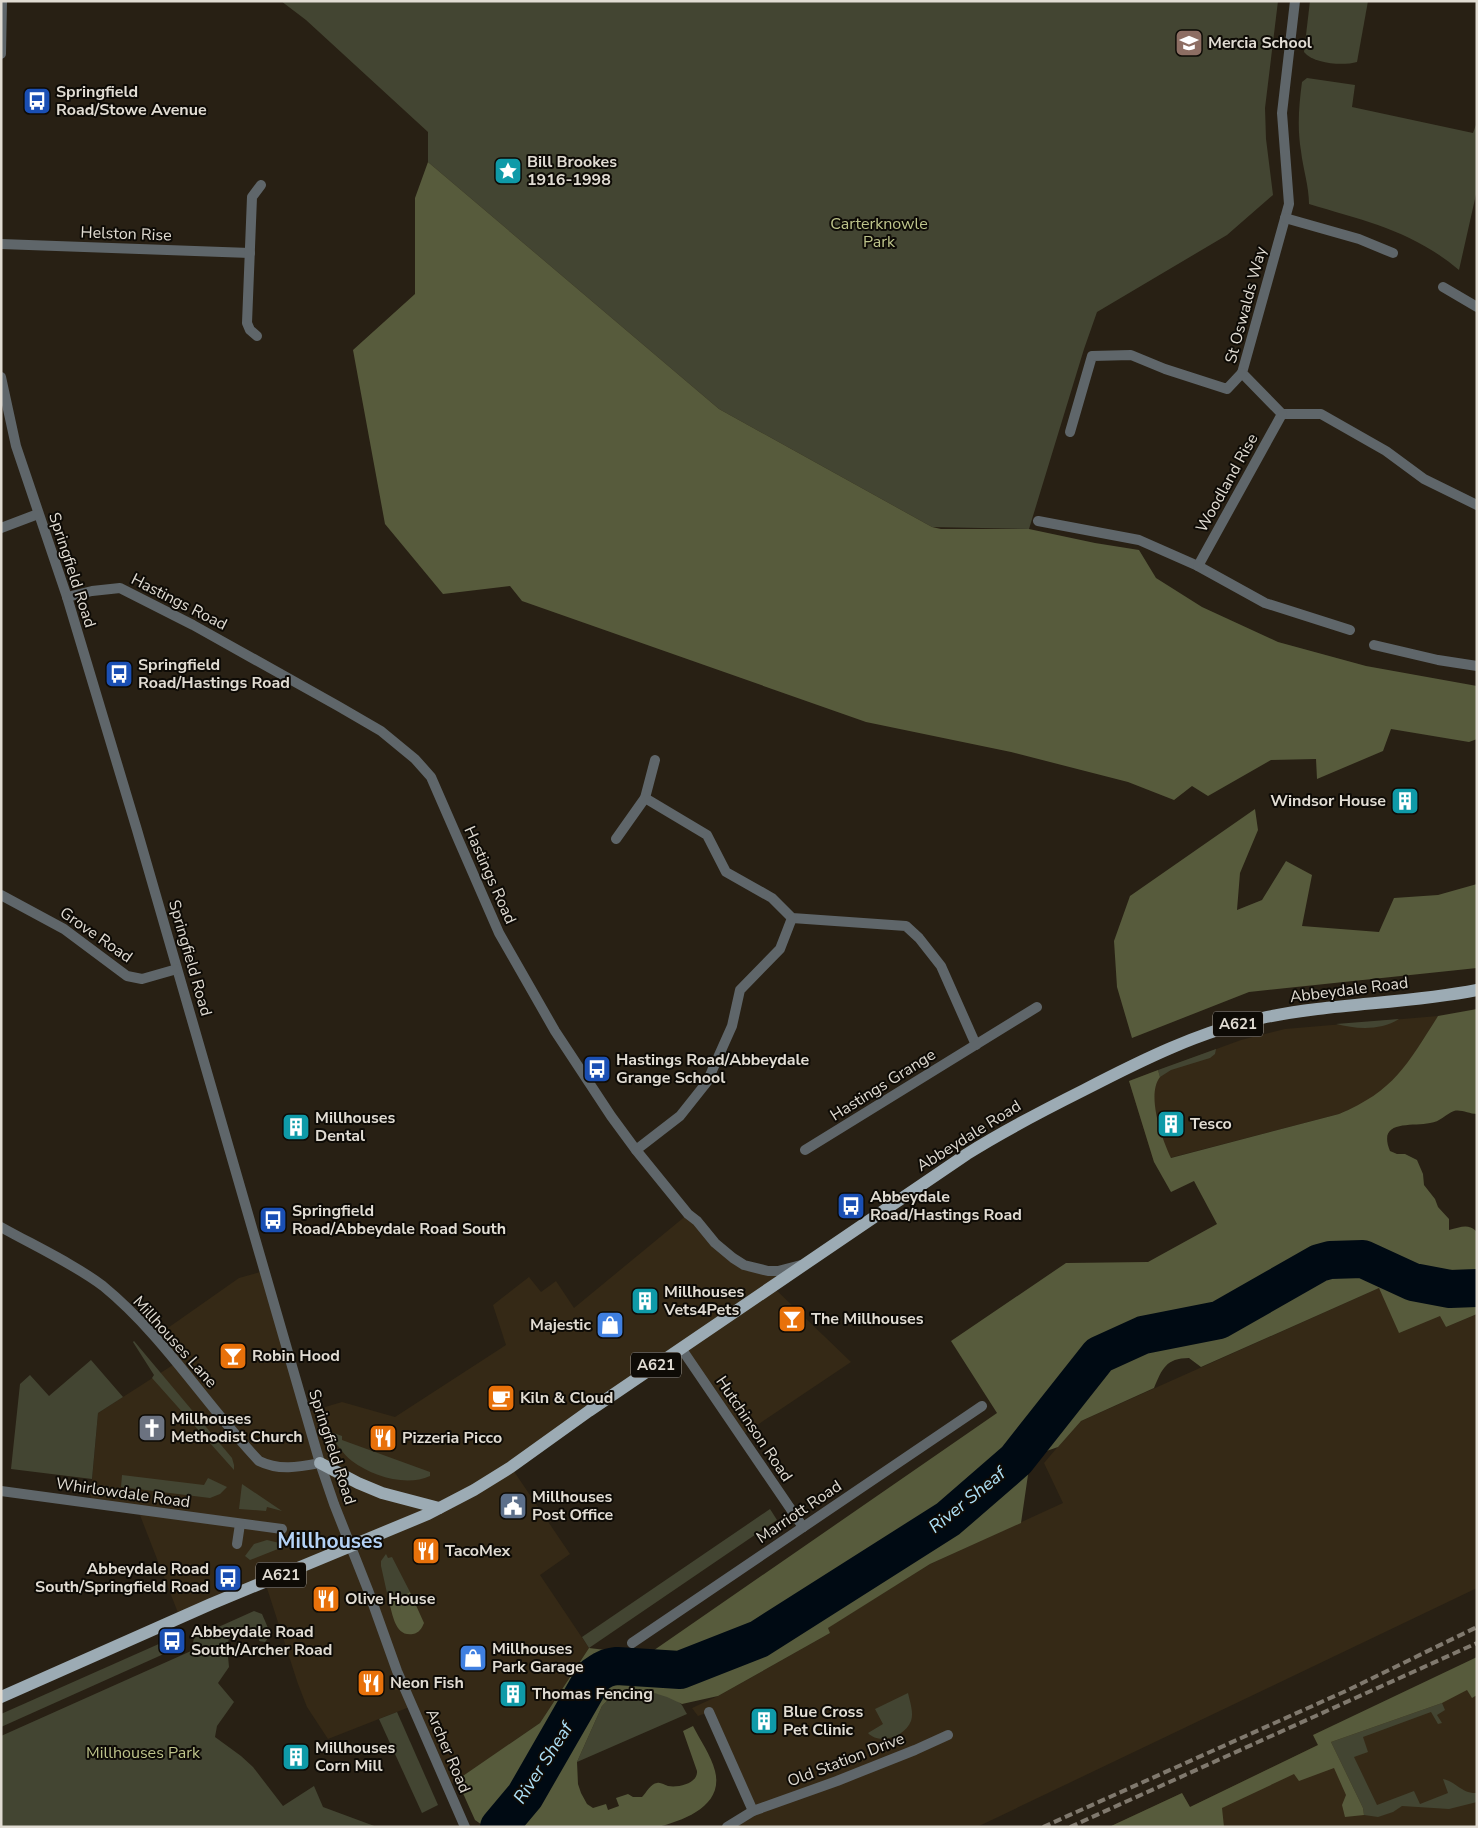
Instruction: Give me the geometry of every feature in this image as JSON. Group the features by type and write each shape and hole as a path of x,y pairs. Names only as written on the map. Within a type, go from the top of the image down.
{"main road":[{"name":"Abbeydale Road","path":"351,1546 428,1514 496,1477 588,1410 802,1264 992,1138 1126,1068 1222,1029 1261,1018 1303,1010 1477,990"},
{"path":"320,1463 382,1493 439,1508"},
{"name":"A621","path":"1,1697 212,1604 351,1546"}],"street":[{"path":"1,52 2,1"},
{"name":"St Oswalds Way","path":"1282,414 1242,373 1289,204 1282,112 1295,1"},
{"path":"257,336 250,330 247,324 252,198 260,185"},
{"path":"1285,218 1359,240 1394,253"},
{"name":"Helston Rise","path":"1,244 250,253"},
{"path":"1443,288 1477,307"},
{"path":"1070,432 1092,356 1131,355 1165,369 1227,389 1242,373"},
{"name":"Springfield Road","path":"1,377 16,446 66,597 138,830 320,1463 351,1546"},
{"path":"1282,414 1320,414 1386,451 1424,479 1477,505"},
{"name":"Woodland Rise","path":"1198,566 1282,414"},
{"path":"1,528 38,514"},
{"path":"1038,521 1139,540 1198,566 1266,603 1350,630"},
{"name":"Hastings Road","path":"66,597 92,591 120,588 193,625 338,706 381,731 415,759 431,777 499,933 555,1031 610,1116 636,1150 688,1214 697,1221 726,1253 744,1265 768,1271 778,1271 802,1264"},
{"path":"1374,645 1438,660 1477,666"},
{"path":"616,839 644,798 655,760"},
{"path":"644,798 707,835 726,872 772,898 792,918 906,926 919,938 941,966 976,1045"},
{"name":"Grove Road","path":"1,895 64,929 127,976 142,979 178,969"},
{"path":"636,1150 680,1116 707,1082 732,1026 740,990 780,949 792,918"},
{"name":"Hastings Grange","path":"805,1150 1037,1007"},
{"name":"Millhouses Lane","path":"1,1227 89,1276 104,1288 147,1327 260,1461 273,1467 284,1468 320,1463"},
{"name":"Hutchinson Road","path":"681,1348 803,1527"},
{"name":"Marriott Road","path":"632,1643 982,1406"},
{"name":"Whirlowdale Road","path":"1,1491 282,1529"},
{"path":"237,1544 240,1524"},
{"name":"Archer Road","path":"351,1546 398,1671 465,1827"},
{"path":"709,1712 753,1811"},
{"name":"Old Station Drive","path":"727,1827 753,1811 854,1775 948,1735"}],"shaded area":[{"path":"1438,1016 1410,1061 1396,1077 1381,1092 1360,1105 1339,1114 1154,1162 1129,1081 1241,1040 1285,1029"},
{"path":"688,1214 744,1265 785,1268 772,1286 851,1362 741,1436 681,1349 511,1467 570,1554 540,1575 589,1648 540,1723 447,1787 412,1706 328,1739 307,1707 265,1582 180,1618 138,1510 90,1503 98,1413 176,1363 155,1337 239,1278 264,1271 305,1413 342,1402 395,1417 506,1345 493,1305 529,1277 541,1292 556,1281 574,1308"},
{"path":"1379,1288 1441,1315 1446,1327 1477,1314 1477,1588 977,1827 727,1827 753,1811 709,1712 698,1716 692,1708 718,1696 830,1633 827,1628 930,1564 1063,1503 1044,1463 1079,1422"},
{"path":"1477,1670 1477,1827 1109,1827 1182,1793 1190,1807 1318,1745 1313,1735"}],"green space":[{"name":"Carterknowle Park","path":"281,1 1278,1 1265,108 1266,139 1273,195 1227,235 1097,312 1029,529 932,527 719,409 428,162 428,132 306,20"},
{"path":"1310,1 1368,1 1357,62 1344,64 1329,63 1315,59 1304,52"},
{"path":"1307,78 1355,85 1352,107 1473,133 1477,122 1477,190 1459,270 1442,257 1406,236 1369,222 1309,204 1299,125 1302,82"},
{"path":"428,162 719,409 932,527 941,529 1029,529 1139,550 1156,578 1202,607 1278,642 1366,666 1477,686 1477,739 1469,742 1391,729 1383,751 1317,779 1316,759 1271,760 1208,796 1192,786 1174,800 1128,782 1011,752 866,722 522,601 510,586 443,594 385,524 353,350 415,294 415,198"},
{"path":"1255,809 1258,830 1240,873 1237,910 1262,900 1286,861 1312,875 1302,926 1379,932 1394,898 1438,895 1477,884 1477,968 1249,992 1132,1038 1117,987 1114,941 1130,896"},
{"path":"1477,1009 1477,1114 1454,1111 1434,1122 1398,1127 1392,1129 1388,1134 1387,1141 1390,1151 1397,1154 1405,1154 1417,1160 1423,1174 1424,1185 1435,1199 1438,1207 1449,1219 1449,1230 1470,1227 1476,1231 1477,1314 1446,1327 1440,1316 1399,1333 1379,1288 1201,1367 1189,1358 1170,1362 1163,1370 1154,1388 1081,1421 1058,1447 1035,1455 1029,1468 1021,1523 930,1564 828,1628 830,1633 718,1696 682,1704 651,1692 638,1691 620,1694 609,1699 602,1706 577,1762 578,1784 587,1804 593,1808 606,1804 608,1810 619,1806 616,1798 628,1794 633,1797 642,1797 655,1783 677,1786 691,1782 697,1771 683,1731 693,1726 711,1759 716,1783 714,1794 700,1810 658,1827 485,1827 475,1820 457,1780 540,1723 589,1648 647,1655 997,1413 951,1341 1066,1263 1148,1262 1217,1224 1194,1181 1171,1192 1154,1162 1129,1081 1158,1070 1160,1077 1156,1085 1155,1106 1160,1129 1171,1158 1339,1114 1358,1105 1373,1096 1398,1075 1438,1016"},
{"path":"1399,1019 1384,1026 1368,1028 1336,1024"},
{"path":"1216,1049 1215,1054 1210,1058 1171,1070 1160,1077 1158,1070"},
{"path":"134,1341 232,1458 234,1470 152,1378 154,1375"},
{"path":"91,1360 123,1397 98,1413 92,1479 11,1469 20,1384 30,1375 49,1396"},
{"path":"329,1433 342,1436 342,1440 430,1472 430,1476 421,1479 400,1480 369,1471 345,1455"},
{"path":"122,1475 204,1485 208,1478 227,1487 220,1494 210,1498 121,1487"},
{"path":"242,1484 282,1511 267,1507 266,1511 239,1509"},
{"path":"770,1509 777,1520 589,1648 582,1637"},
{"path":"267,1540 288,1545 250,1560 245,1556 254,1544"},
{"path":"386,1554 388,1558 392,1557 410,1592 389,1602 381,1566 381,1561"},
{"path":"410,1592 424,1623 417,1633 407,1634 402,1632 396,1624 389,1602"},
{"name":"Millhouses Park","path":"254,1611 262,1614 269,1632 268,1636 265,1642 259,1641 260,1631 254,1627 229,1639 227,1645 229,1667 218,1683 234,1702 217,1726 215,1737 253,1767 283,1806 314,1786 323,1807 377,1827 1,1827 1,1736 191,1651 194,1638"},
{"path":"161,1643 166,1653 1,1727 1,1714"},
{"path":"1477,1657 1477,1695 1472,1698 1467,1690 1442,1703 1331,1742 1363,1808 1364,1815 1345,1817 1342,1805 1346,1795 1334,1768 1299,1781 1294,1774 1222,1808 1224,1827 1109,1827 1182,1793 1190,1807 1318,1745 1313,1735"},
{"path":"639,1691 672,1698 681,1704 687,1714 577,1762 602,1706 624,1693"},
{"path":"908,1693 912,1718 908,1727 898,1735 885,1739 873,1737 868,1733 883,1724 875,1709"},
{"path":"1442,1703 1445,1710 1437,1715 1442,1723 1438,1724 1431,1712 1363,1737 1368,1752 1354,1757 1377,1805 1414,1791 1420,1804 1448,1793 1443,1779 1467,1792 1477,1793 1477,1802 1449,1809 1402,1806 1393,1812 1378,1817 1364,1815 1363,1808 1331,1742"},
{"path":"397,1712 438,1805 422,1813 379,1719"}],"waterway":[{"name":"River Sheaf","path":"499,1827 525,1796 594,1676 605,1669 617,1666 680,1670 759,1639 948,1519 1016,1460 1099,1355 1143,1335 1219,1320 1319,1263 1330,1260 1363,1259 1413,1282 1450,1289 1477,1288"}],"railway":[{"path":"1043,1827 1348,1690 1477,1627"},
{"path":"1070,1827 1477,1643"}],"place":[{"name":"Mercia School","path":"1189,43"},
{"name":"Springfield Road/Stowe Avenue","path":"37,101"},
{"name":"Bill Brookes 1916-1998","path":"508,171"},
{"name":"Springfield Road/Hastings Road","path":"119,674"},
{"name":"Windsor House","path":"1405,801"},
{"name":"Hastings Road/Abbeydale Grange School","path":"597,1069"},
{"name":"Tesco","path":"1171,1124"},
{"name":"Millhouses Dental","path":"296,1127"},
{"name":"Abbeydale Road/Hastings Road","path":"851,1206"},
{"name":"Springfield Road/Abbeydale Road South","path":"273,1220"},
{"name":"Millhouses Vets4Pets","path":"645,1301"},
{"name":"The Millhouses","path":"792,1319"},
{"name":"Majestic","path":"610,1325"},
{"name":"Robin Hood","path":"233,1356"},
{"name":"Kiln & Cloud","path":"501,1398"},
{"name":"Millhouses Methodist Church","path":"152,1428"},
{"name":"Pizzeria Picco","path":"383,1438"},
{"name":"Millhouses Post Office","path":"513,1506"},
{"name":"TacoMex","path":"426,1551"},
{"name":"Abbeydale Road South/Springfield Road","path":"228,1578"},
{"name":"Olive House","path":"326,1599"},
{"name":"Abbeydale Road South/Archer Road","path":"172,1641"},
{"name":"Millhouses Park Garage","path":"473,1658"},
{"name":"Neon Fish","path":"371,1683"},
{"name":"Thomas Fencing","path":"513,1694"},
{"name":"Blue Cross Pet Clinic","path":"764,1721"},
{"name":"Millhouses Corn Mill","path":"296,1757"}],"district":[{"name":"Millhouses","path":"330,1541"}]}
